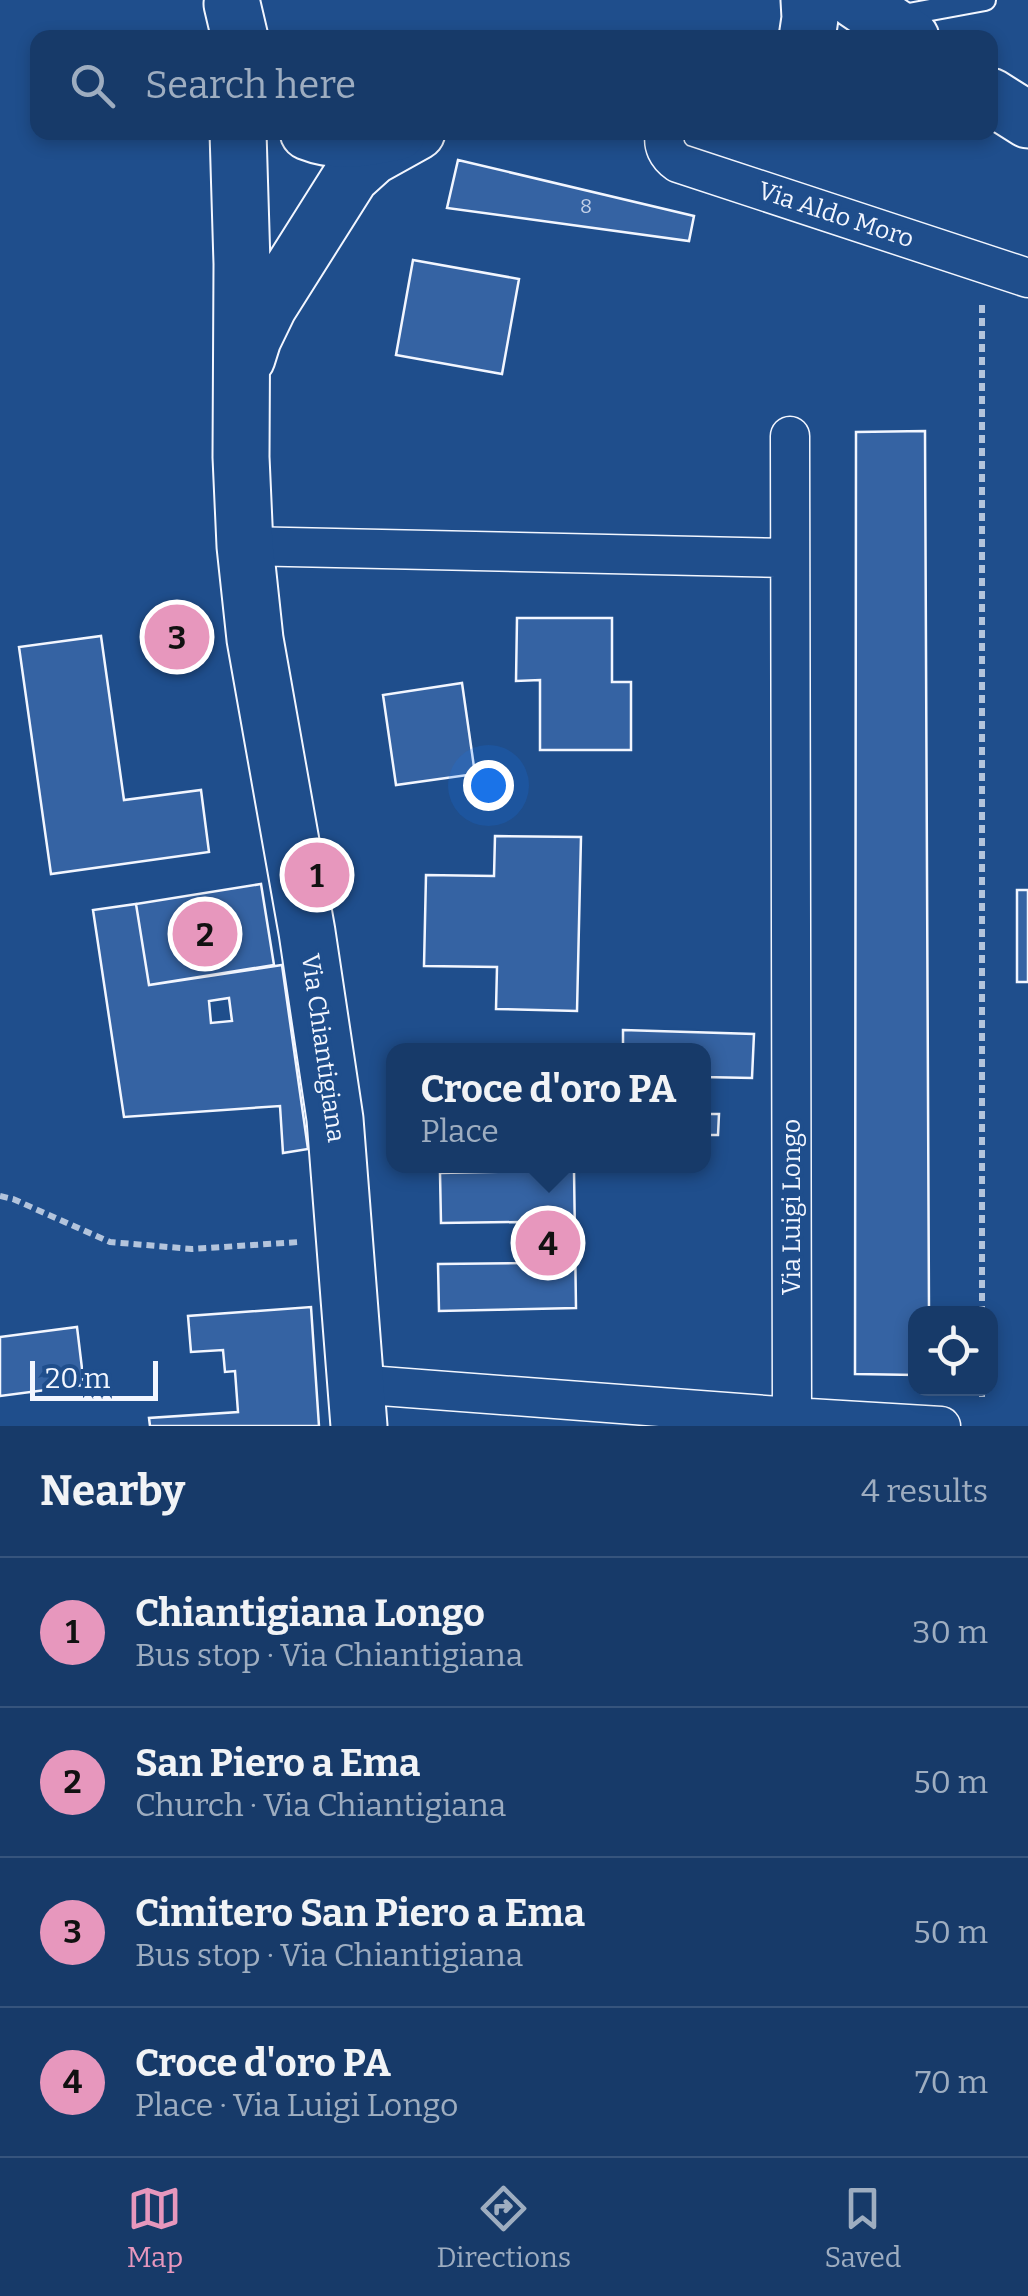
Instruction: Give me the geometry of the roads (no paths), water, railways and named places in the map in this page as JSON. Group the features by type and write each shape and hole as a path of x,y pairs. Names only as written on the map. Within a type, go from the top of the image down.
{"street":[{"path":"808,30 809,0"},
{"name":"Via Chiantigiana","path":"238,140 245,546 255,638 307,932 335,1119 357,1405"},
{"name":"Via Chiantigiana","path":"242,375 253,339 270,306 352,176 372,157 403,140"},
{"name":"Via Aldo Moro","path":"664,140 666,149 678,163 1028,278"},
{"name":"Via Luigi Longo","path":"790,436 792,1418"},
{"path":"245,546 790,558"},
{"path":"357,1405 941,1426"}],"lane":[{"path":"884,18 985,0"}],"place":[{"name":"Cimitero San Piero a Ema","path":"177,637"},
{"name":"Chiantigiana Longo","path":"317,875"},
{"name":"San Piero a Ema","path":"205,934"},
{"name":"Croce d'oro PA","path":"548,1243"}]}
